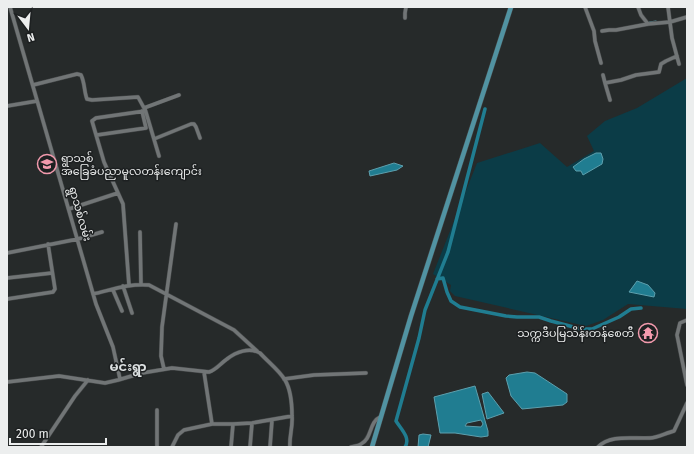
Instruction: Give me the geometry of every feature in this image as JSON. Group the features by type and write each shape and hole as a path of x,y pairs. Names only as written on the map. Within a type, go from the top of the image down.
{"main road":[{"path":"372,447 411,316 511,7"}],"street":[{"name":"ရွာသစ်လမ်း","path":"10,7 93,294 113,347 120,379"},
{"path":"405,18 404,13 406,7"},
{"path":"585,7 594,31 601,63"},
{"path":"638,7 641,15 648,24"},
{"path":"668,7 679,64"},
{"path":"602,31 670,22 687,17"},
{"path":"605,83 636,75 659,72 661,64 677,56"},
{"path":"33,85 77,74 81,75 83,79 85,95 88,99 138,97 144,110 159,156"},
{"path":"602,75 610,100"},
{"path":"129,285 123,209 118,193 104,162 92,121 96,118 144,110 179,95"},
{"path":"7,106 37,101"},
{"path":"97,135 146,128 144,110"},
{"path":"154,139 191,124 194,124 196,127 200,138"},
{"path":"69,209 118,193"},
{"path":"164,369 161,356 161,338 176,224"},
{"path":"7,253 78,239 102,232"},
{"path":"140,232 142,284"},
{"path":"7,299 54,292 48,244"},
{"path":"7,278 52,273"},
{"path":"93,294 129,285 150,285 234,330 260,353 284,379 290,395 292,416 289,441 290,447"},
{"path":"124,286 132,313"},
{"path":"113,290 122,311"},
{"path":"687,320 680,324 677,335 687,385"},
{"path":"7,382 59,376 105,383 142,373 172,368 211,372 228,358 243,351 255,350 260,353"},
{"path":"204,372 212,424"},
{"path":"284,379 314,375 366,373"},
{"path":"41,447 75,396 88,380"},
{"path":"598,447 600,444 619,438 651,438 674,431 687,403"},
{"path":"157,410 157,447"},
{"path":"172,447 178,435 184,430 212,424 252,423 292,416"},
{"path":"351,447 361,445 364,442 375,420 380,417"},
{"path":"270,447 272,420"},
{"path":"250,447 252,423"},
{"path":"231,447 233,424"}],"shaded area":[{"path":"687,78 687,309 628,304 603,320 586,326 455,296 450,291 451,285 433,274 477,163 540,143 567,167 594,151 587,136 605,121 637,108"},
{"path":"596,153 601,153 603,159 602,164 583,175 581,171 576,171 573,167 584,159"},
{"path":"394,163 403,166 397,170 370,176 369,171"},
{"path":"637,281 648,285 655,293 654,297 629,292"},
{"path":"527,372 535,373 567,394 567,402 563,405 522,409 511,396 506,378 509,375"},
{"path":"475,386 488,431 488,436 481,437 455,433 440,433 434,397","holes":["481,420 483,424 481,427 465,426 467,423"]},
{"path":"488,392 504,413 487,419 482,394"},
{"path":"419,435 431,435 428,447 418,447"}],"waterway":[{"path":"649,22 656,21"},
{"path":"405,447 407,444 406,437 396,421 419,338 425,310 448,252 485,109"},
{"path":"437,279 443,278 451,301 460,307 506,316 539,317 581,329 592,329 619,317 631,309 641,308"}],"place":[{"name":"ရွာသစ် အခြေခံပညာမူလတန်းကျောင်း","path":"47,164"},
{"name":"သက္ကဒီပမြသိန်းတန်စေတီ","path":"648,333"}],"district":[{"name":"မင်းရွာ","path":"128,366"}]}
